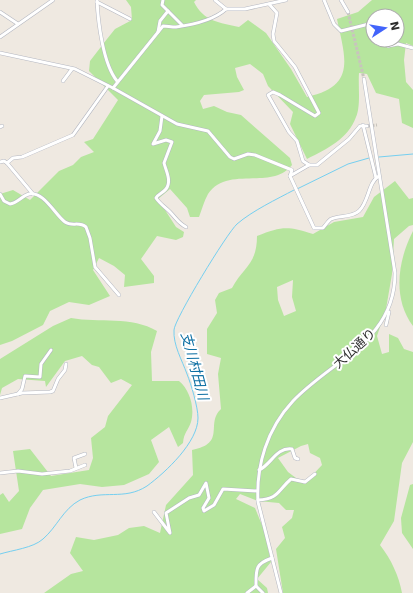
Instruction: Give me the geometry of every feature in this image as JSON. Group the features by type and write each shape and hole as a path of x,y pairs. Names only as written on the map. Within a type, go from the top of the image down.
{"street":[{"path":"0,36 52,0"},
{"path":"164,0 162,5 182,25"},
{"path":"215,0 226,9 245,9 286,0"},
{"path":"324,0 334,24 341,31 365,24"},
{"path":"341,0 348,12"},
{"path":"97,1 130,19"},
{"path":"97,1 99,30 110,66 117,81"},
{"path":"269,4 277,13 273,34 274,41 294,67 319,113 315,116 273,92 268,95 289,132 297,141 303,161 309,165"},
{"path":"160,20 165,25 182,25 202,21 222,13 226,9"},
{"path":"158,32 160,20 168,11"},
{"path":"0,12 18,24"},
{"path":"170,26 177,19"},
{"path":"112,88 165,25"},
{"path":"0,53 72,69 112,88 176,124 208,131 230,157 234,159 248,154 255,155 292,170 290,176 314,228 318,229 323,228 332,219 360,211 369,196 373,182 378,177 370,155 365,126 317,164 309,165 290,176"},
{"path":"64,81 72,69"},
{"name":"大仏通り","path":"281,593 258,500 257,491 259,470 264,448 282,414 293,401 369,338 380,324 388,310 393,296 395,273 378,177 376,154 364,79"},
{"path":"6,163 13,158 22,157 73,135 108,86"},
{"path":"162,116 160,131 153,144 166,140 172,142 164,162 168,174 168,184 166,189 156,198 163,207 170,211 176,221 186,227"},
{"path":"0,162 6,163 34,194 44,199 65,222 71,225 80,224 86,227 95,267 119,295"},
{"path":"0,194 4,201 10,204 29,194 34,194"},
{"path":"386,325 388,310"},
{"path":"18,394 22,389 25,376 40,377 41,364 51,350"},
{"path":"0,398 18,394 50,392 53,390 58,379 65,370 66,364"},
{"path":"259,470 267,466 275,455 288,449 292,450 295,458 298,459"},
{"path":"76,468 74,458 85,454"},
{"path":"0,473 18,471 42,474 86,465"},
{"path":"258,500 275,497 291,479 305,482 315,474"},
{"path":"154,512 170,533 166,514 190,498 199,495 206,483 209,498 202,510 214,505 224,489 257,491"},
{"path":"248,593 256,586 257,566 261,562 272,558"},
{"path":"256,586 263,593"}],"green space":[{"path":"126,0 196,0 194,2 202,13 213,20 239,27 248,20 266,33 291,69 307,97 323,92 334,86 341,78 344,68 344,58 337,19 358,12 372,0 413,0 413,46 406,43 404,60 406,82 413,90 413,128 402,123 399,99 376,93 367,74 359,73 358,112 352,125 336,142 307,159 290,124 293,112 268,86 263,74 250,64 235,68 237,77 244,90 239,92 204,95 200,101 203,109 214,106 227,112 241,115 290,158 292,165 283,173 273,176 238,179 226,181 216,185 208,194 199,217 190,217 187,208 170,189 158,199 176,227 184,232 183,237 176,240 157,236 141,259 154,276 154,283 124,287 125,275 114,266 99,258 93,270 110,296 89,305 69,302 50,311 43,325 12,341 0,345 0,194 13,190 30,200 59,171 73,165 81,157 94,152 84,142 93,139 118,100 89,71 90,61 115,29 132,20 131,7"},
{"path":"395,181 409,199 413,198 413,225 409,226 394,239 392,274 386,309 377,336 382,354 389,352 389,334 398,338 404,349 413,352 413,442 402,463 394,521 380,545 394,568 402,593 283,593 276,549 285,538 282,527 292,518 294,510 286,510 279,503 258,501 240,494 236,499 255,508 264,530 271,562 257,579 267,588 268,593 44,593 71,574 83,571 70,553 76,537 94,540 118,535 129,528 144,526 160,533 166,505 193,475 192,450 203,447 209,443 214,432 217,415 221,409 218,374 221,358 207,354 207,329 217,313 215,300 219,293 232,288 249,265 255,253 257,236 273,230 285,228 291,228 313,234 334,222 363,217 374,197","holes":["293,280 292,297 296,311 284,316 278,300 277,287","308,444 310,453 320,458 322,465 304,484 288,472 278,458"]},
{"path":"413,231 413,326 406,315 402,303 400,279 404,254"},
{"path":"71,318 137,323 157,331 151,352 152,381 179,381 183,385 191,400 191,422 185,434 183,443 178,447 169,427 151,440 159,462 149,474 124,485 102,487 80,484 43,490 30,508 22,529 0,534 0,495 3,493 9,502 19,491 13,451 30,449 51,476 89,470 93,458 91,438 105,427 108,416 132,385 121,379 111,383 99,367 92,365 82,356 65,361 46,387 45,381 18,379 2,388 0,395 0,359 53,326"},
{"path":"413,484 413,549 402,533 401,518 410,485"}],"waterway":[{"name":"支川村田川","path":"379,157 413,154"},
{"name":"支川村田川","path":"297,189 348,164 369,158"},
{"name":"支川村田川","path":"0,554 28,547 39,542 48,534 69,508 80,500 97,495 130,493 147,486 180,456 193,437 197,427 198,418 192,389 175,341 174,330 176,323 202,277 223,243 237,224 272,201 294,190"}],"tunnel":[{"path":"348,12 364,79"},
{"path":"367,126 377,125"}]}
